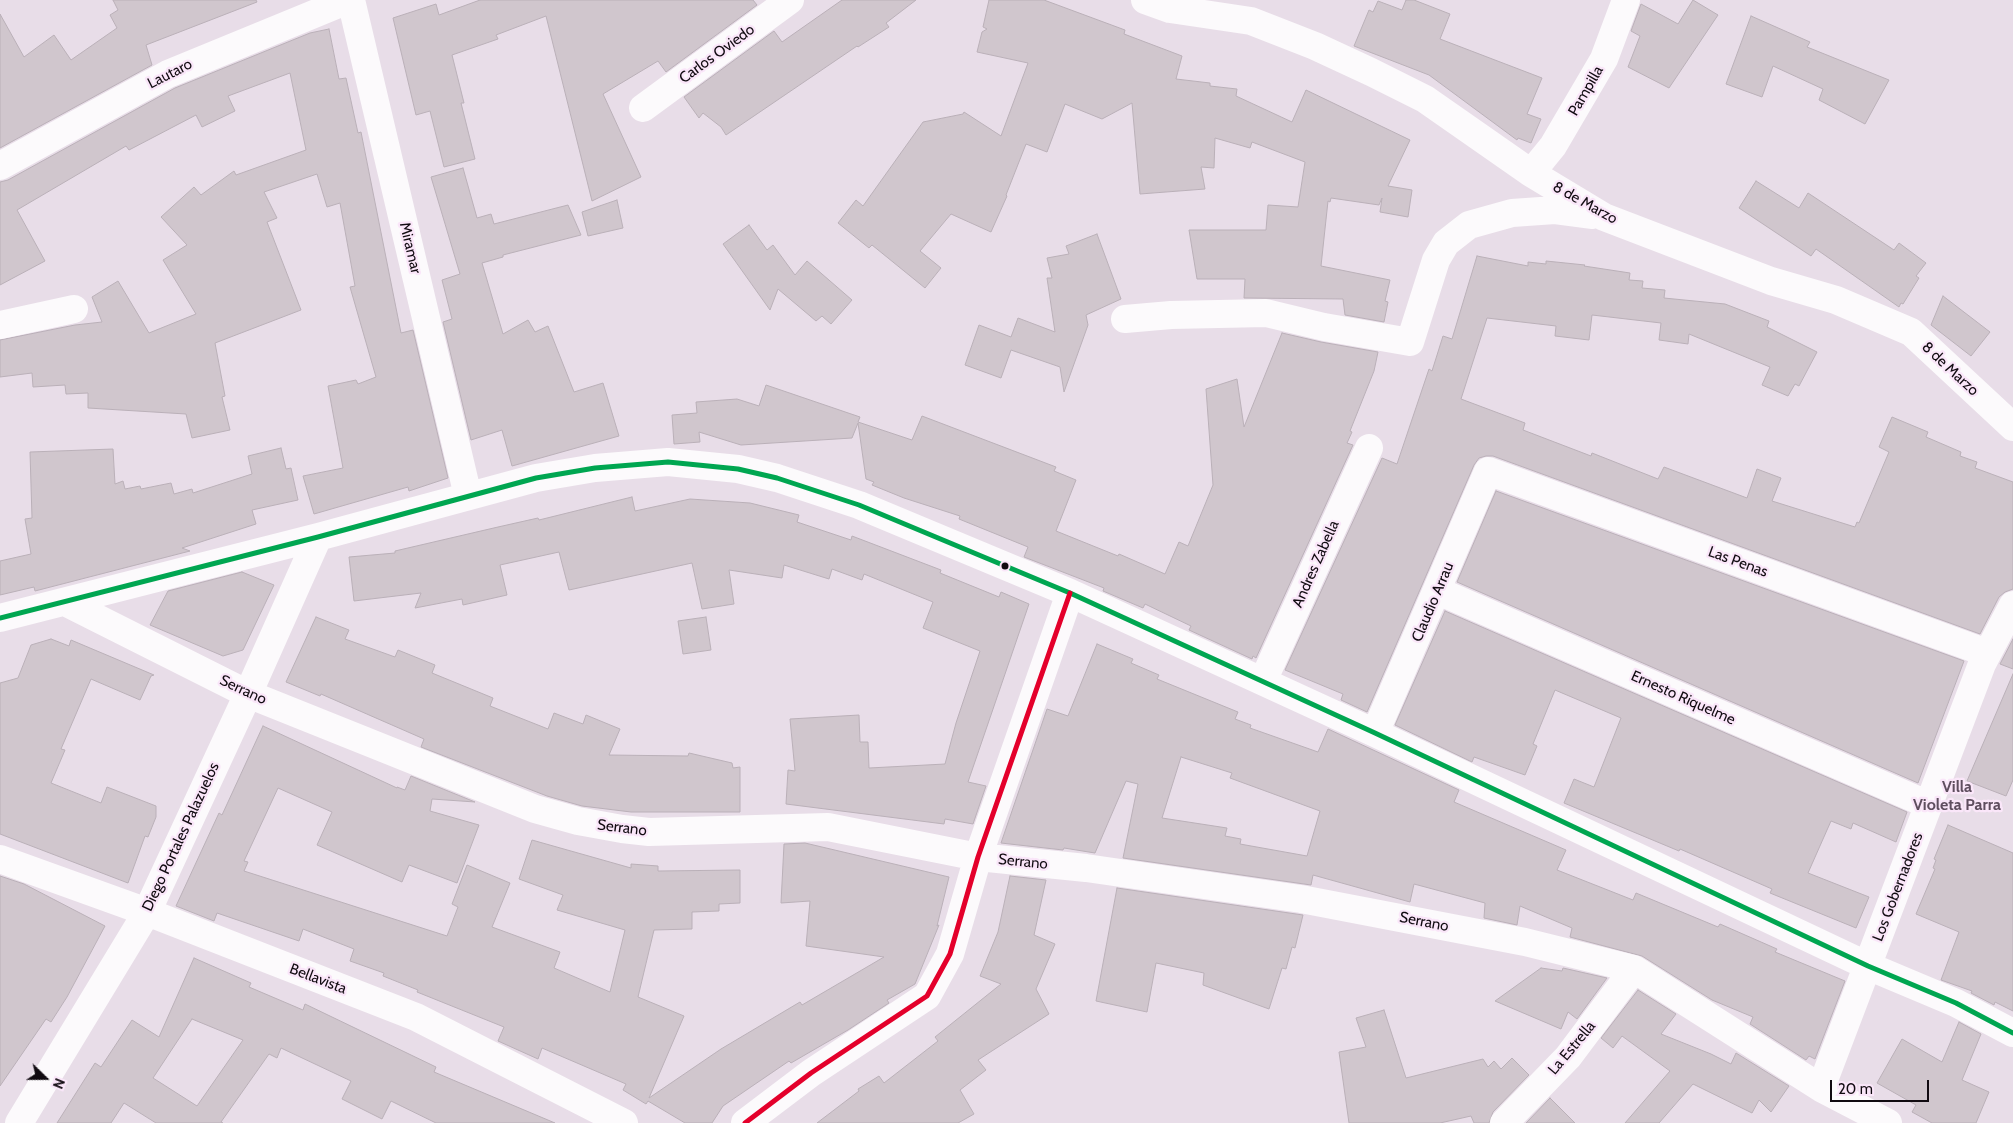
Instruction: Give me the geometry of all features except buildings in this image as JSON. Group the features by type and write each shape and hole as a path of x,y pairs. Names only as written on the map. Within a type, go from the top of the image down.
{"street":[{"name":"Lautaro","path":"0,166 168,74 349,0"},
{"name":"Miramar","path":"349,0 468,496"},
{"name":"Carlos Oviedo","path":"643,108 790,0"},
{"name":"8 de Marzo","path":"1145,0 1170,9 1251,21 1323,50 1425,99 1531,173 1604,217 1771,281 1836,300 1911,332 2013,426"},
{"name":"Pampilla","path":"1531,173 1553,146 1604,59 1626,0"},
{"path":"1125,319 1171,315 1266,313 1324,327 1410,342 1436,260 1446,242 1469,225 1512,213 1555,210 1604,217"},
{"path":"0,325 74,309"},
{"name":"Andres Zabella","path":"1263,681 1369,448"},
{"path":"0,618 318,537 536,478 595,468 668,462 738,469 777,478 859,505 1070,592 1375,733 1868,966 1956,1002 2013,1033"},
{"name":"Claudio Arrau","path":"1375,733 1438,591 1488,471"},
{"name":"Las Penas","path":"1488,471 1987,653"},
{"name":"Diego Portales Palazuelos","path":"18,1123 147,912 318,537"},
{"name":"Ernesto Riquelme","path":"1438,591 1928,806"},
{"path":"745,1123 811,1073 927,996 950,954 978,857 1070,592"},
{"name":"Serrano","path":"65,602 248,694 535,809 578,822 622,830 649,832 828,827 978,857 1086,868 1302,899 1524,942 1634,969 1821,1088 1888,1123"},
{"name":"Los Gobernadores","path":"1821,1088 1987,653 2013,604"},
{"name":"Bellavista","path":"0,860 147,912 416,1017 624,1123"},
{"name":"La Estrella","path":"1504,1123 1568,1057 1634,969"}],"transit line":[{"path":"0,618 318,537 536,478 595,468 668,462 738,469 777,478 859,505 1070,593 1375,733 1868,966 1956,1003 2013,1033"},
{"path":"745,1123 811,1073 927,996 950,954 978,857 1070,593"}],"district":[{"name":"Villa Violeta Parra","path":"1957,796"}]}
